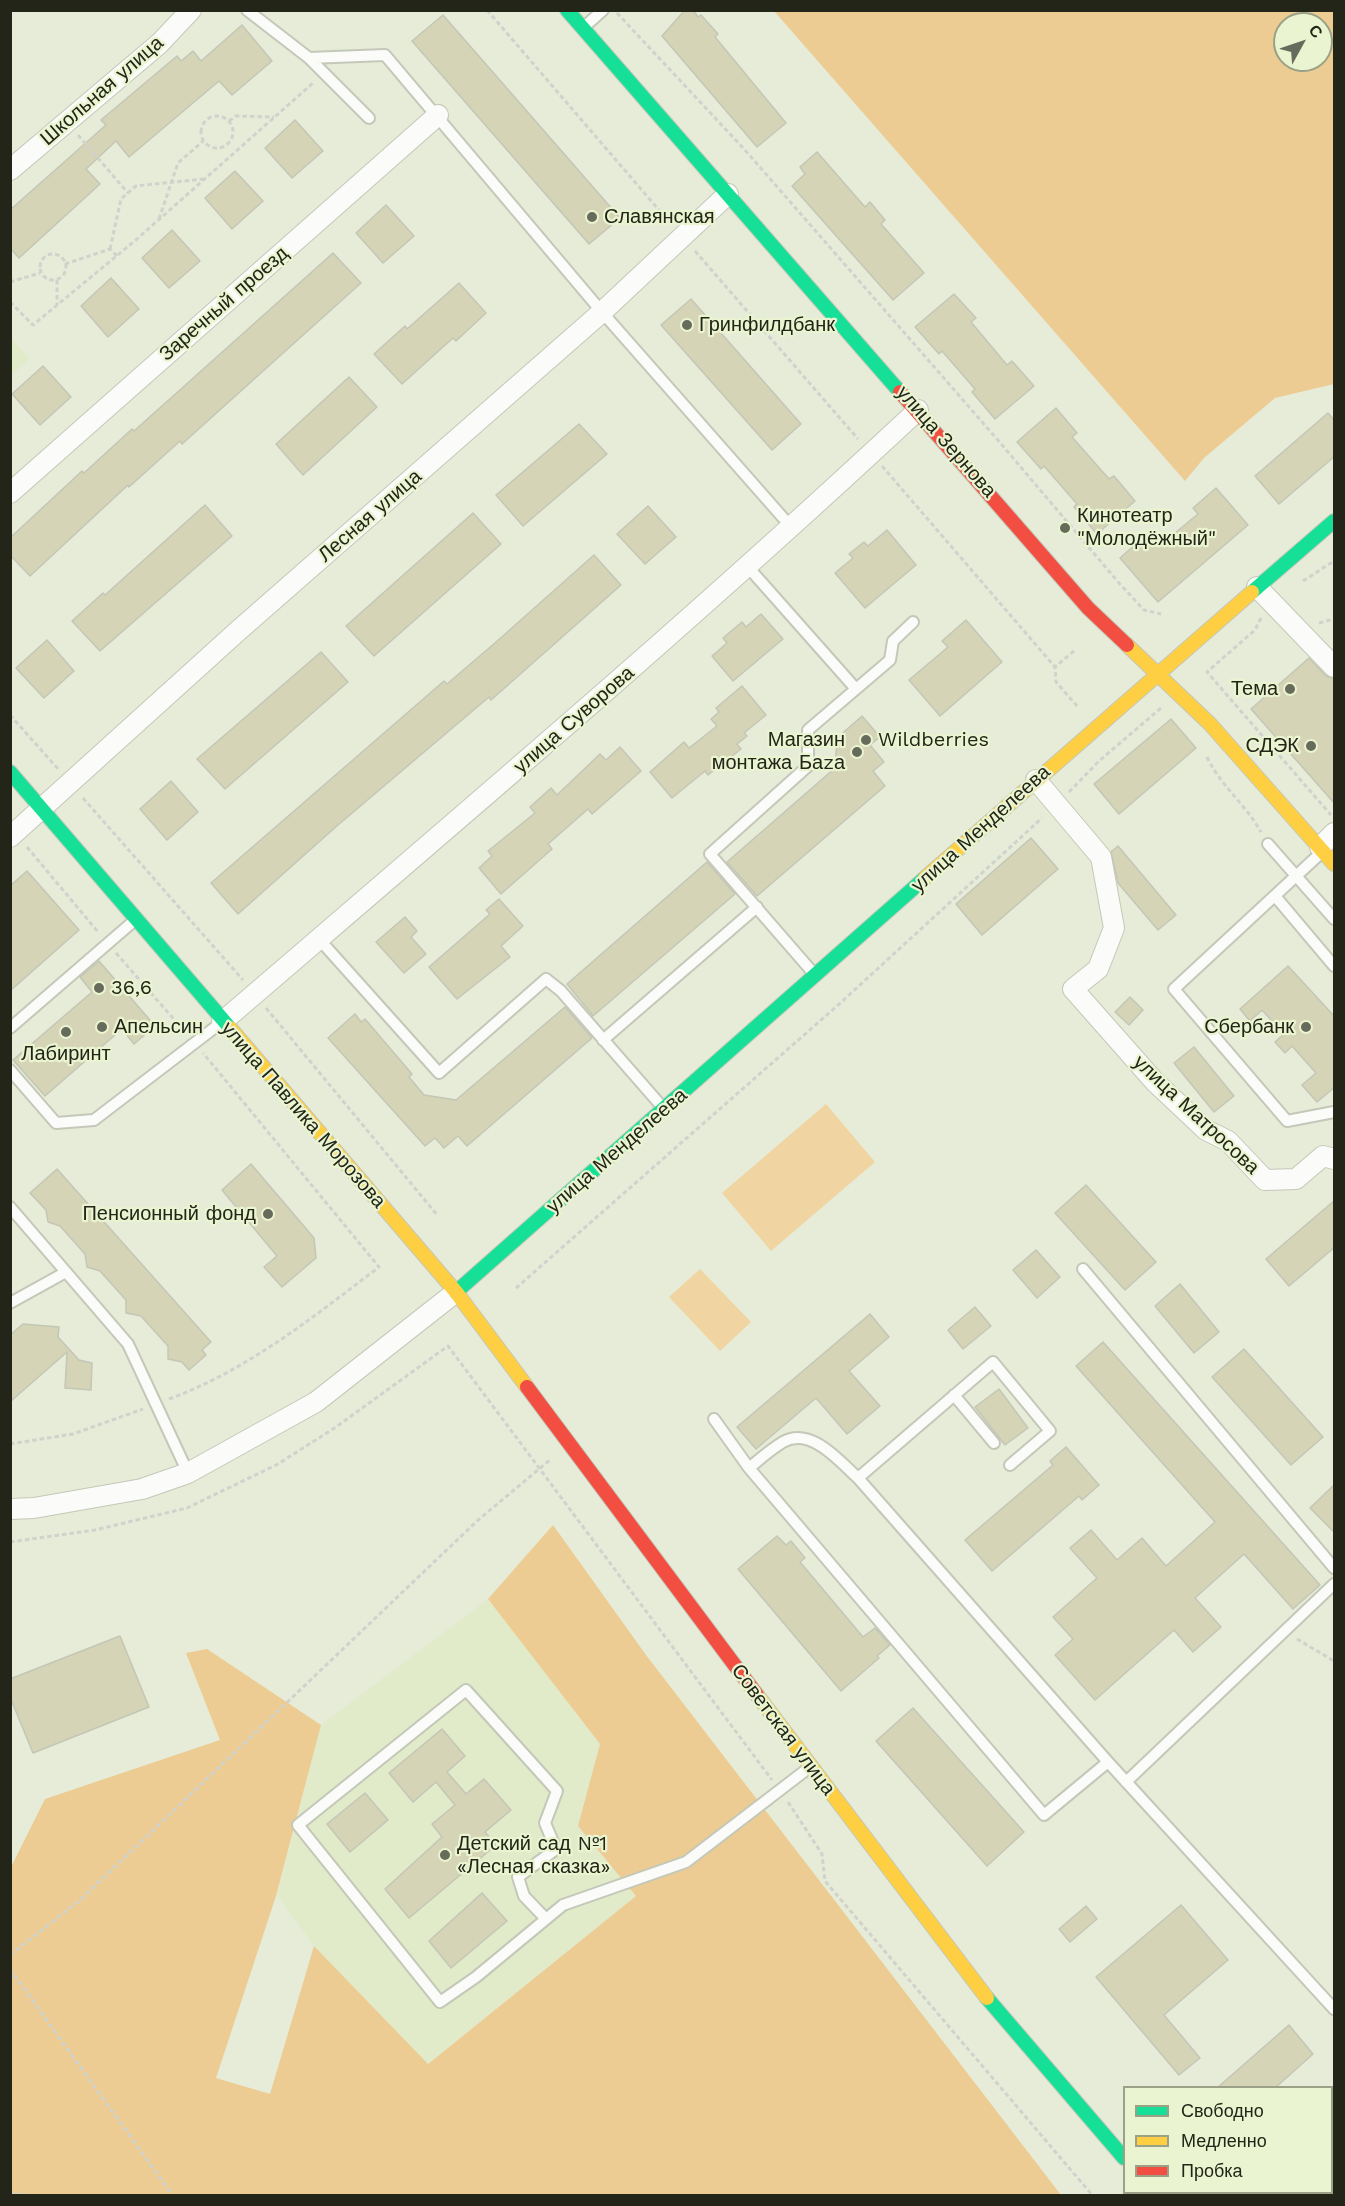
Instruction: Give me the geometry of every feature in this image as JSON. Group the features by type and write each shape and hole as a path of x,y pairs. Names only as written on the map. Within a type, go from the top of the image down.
{"street":[{"name":"Школьная улица","path":"10,170 160,43 191,10"},
{"name":"улица Зернова","path":"567,10 918,410 1088,608 1210,724 1335,864"},
{"name":"Заречный проезд","path":"10,493 438,115"},
{"name":"Лесная улица","path":"10,837 43,810 239,630 602,312 728,194"},
{"name":"улица Суворова","path":"222,1022 580,716 792,528 918,410"},
{"name":"улица Менделеева","path":"10,1509 34,1508 142,1490 188,1473 316,1402 456,1292 665,1110 1036,780 1335,521"},
{"path":"1257,587 1335,667"},
{"name":"улица Павлика Морозова","path":"10,772 222,1022 456,1292"},
{"name":"улица Матросова","path":"1036,780 1101,856 1114,928 1098,969 1073,989 1155,1082 1206,1130 1228,1141 1265,1180 1296,1179 1323,1156 1335,1159"},
{"path":"1321,849 1335,833"},
{"name":"Советская улица","path":"456,1292 811,1767 986,1996 1123,2156"}],"lane":[{"path":"247,10 309,58 369,118"},
{"path":"583,28 603,10"},
{"path":"309,58 385,55 602,312 792,528"},
{"path":"748,567 856,689"},
{"path":"816,976 710,854 808,766 808,730 890,660 893,641 913,622"},
{"path":"1268,844 1335,920"},
{"path":"1321,849 1296,876 1174,989 1287,1121 1335,1112"},
{"path":"1275,896 1335,966"},
{"path":"603,1040 757,907"},
{"path":"10,1029 136,920"},
{"path":"319,939 439,1073 546,979 561,991 665,1110"},
{"path":"10,1070 56,1123 94,1120 222,1022"},
{"path":"10,1207 128,1344 188,1473"},
{"path":"1083,1269 1335,1568"},
{"path":"10,1303 66,1272"},
{"path":"858,1478 993,1362 1050,1431 1010,1465"},
{"path":"954,1395 993,1443"},
{"path":"714,1419 749,1468 1044,1815 1108,1762"},
{"path":"749,1468 785,1440 805,1439 824,1446 858,1478 1108,1762 1335,2009"},
{"path":"1126,1782 1335,1584"},
{"path":"546,1919 524,1896 518,1877 556,1849 545,1823 557,1791 466,1690 298,1825 440,2002 476,1977 563,1905 686,1862 779,1788 811,1767"}],"path":[{"path":"487,10 1055,667 1056,682 1077,706"},
{"path":"614,10 745,150 830,252 997,439 1119,583 1144,610 1161,614"},
{"path":"10,302 33,325 158,221 324,74"},
{"path":"217,115 229,121 233,133 228,144 212,147 204,141 201,135 204,121 217,115"},
{"path":"229,121 236,116 274,117"},
{"path":"67,122 128,193"},
{"path":"158,221 178,163 204,141"},
{"path":"110,249 121,199 136,186 204,179"},
{"path":"110,249 117,256"},
{"path":"65,264 110,249"},
{"path":"51,254 57,255 65,264 64,274 57,280 44,278 40,273 41,261 51,254"},
{"path":"10,282 40,273"},
{"path":"57,280 57,306"},
{"path":"1055,667 1074,651"},
{"path":"1207,672 1335,819"},
{"path":"516,1288 837,1006 1057,805 1099,761 1164,705"},
{"path":"10,715 255,994 281,1029 438,1216"},
{"path":"1204,753 1212,768 1251,815 1268,844"},
{"path":"10,1444 73,1434 203,1386 273,1346 380,1267"},
{"path":"448,1346 779,1788 822,1854 825,1881 1093,2196"},
{"path":"10,1955 80,1900 477,1521 538,1468 569,1445"},
{"path":"1284,1632 1335,1661"},
{"path":"10,1969 173,2196"},
{"path":"10,2193 32,2196"}],"shaded area":[{"path":"774,11 1334,11 1334,384 1275,398 1204,458 1185,481"},
{"path":"10,337 29,359 11,375 10,375"},
{"path":"826,1104 875,1162 771,1251 722,1193"},
{"path":"700,1269 751,1322 720,1351 669,1297"},
{"path":"553,1525 646,1655 1061,2195 11,2195 10,1869 45,1799 220,1740 186,1653 207,1649 321,1725 276,1896 216,2078 270,2094 314,1946 428,2064 636,1896 578,1826 600,1744 488,1599"},
{"name":"Детский сад №1 «Лесная сказка»","path":"488,1599 600,1744 578,1826 636,1896 427,2064 314,1946 277,1896 321,1725"}],"building":[{"path":"685,10 693,10 698,17 701,15 718,34 715,37 786,123 757,147 662,36"},
{"path":"443,15 620,218 589,244 412,41"},
{"path":"242,25 272,61 232,95 219,81 129,157 116,141 86,169 100,184 19,258 10,248 10,210 106,125 101,120 177,56 181,61 193,51 201,61"},
{"path":"295,120 323,151 292,178 265,148"},
{"path":"817,152 865,207 870,202 885,220 881,224 924,273 893,300 792,186 805,174 800,167"},
{"path":"235,171 263,201 232,229 205,198"},
{"path":"386,205 414,236 383,263 356,233"},
{"path":"172,230 200,261 169,288 142,258"},
{"path":"333,253 361,283 182,444 180,441 129,487 128,485 30,576 10,555 10,538 82,471 84,473 132,429 134,431"},
{"path":"111,278 139,309 108,337 81,306"},
{"path":"459,283 486,313 456,341 453,338 402,384 374,354 405,326 407,329"},
{"path":"954,294 976,318 971,322 1007,365 1012,361 1034,386 995,419 972,392 975,389 942,351 939,354 915,327"},
{"path":"691,299 801,424 772,450 661,325"},
{"path":"43,366 71,397 40,425 12,394"},
{"path":"349,377 377,407 303,475 276,444"},
{"path":"1056,408 1077,433 1072,437 1109,479 1114,476 1135,501 1097,534 1074,507 1077,504 1044,466 1041,469 1017,442"},
{"path":"1328,413 1335,421 1335,456 1279,504 1255,476"},
{"path":"579,424 607,454 523,526 496,495"},
{"path":"1216,488 1248,525 1158,602 1120,558 1152,530 1163,543 1198,514 1193,508"},
{"path":"205,505 232,536 100,651 72,621 103,593 105,595"},
{"path":"648,506 676,537 645,564 617,534"},
{"path":"473,513 501,544 374,656 346,626"},
{"path":"887,530 916,565 865,608 835,573 853,558 849,554 864,542 868,546"},
{"path":"594,555 621,585 491,700 489,697 338,825 238,914 211,883 444,681 447,684 495,643"},
{"path":"761,614 783,639 733,681 712,656 727,643 723,638 742,622 746,627"},
{"path":"966,620 1002,662 940,716 909,680 948,647 942,641"},
{"path":"47,640 74,671 44,698 16,668"},
{"path":"321,652 348,682 225,789 197,759"},
{"path":"1309,658 1326,676 1335,679 1335,804 1251,709"},
{"path":"742,686 766,715 744,733 747,736 737,744 741,749 708,775 705,771 672,798 650,772 684,742 689,748 717,726 711,719 719,712 716,708"},
{"path":"862,716 880,737 870,745 884,762 873,771 885,786 757,896 727,862 835,768 837,738"},
{"path":"1171,719 1196,748 1119,814 1094,784"},
{"path":"620,747 641,771 592,814 588,809 548,844 552,849 501,894 479,868 492,856 488,851 535,813 530,807 551,788 557,795 600,754 606,760"},
{"path":"171,781 198,812 167,840 140,809"},
{"path":"1031,838 1058,869 982,935 956,904"},
{"path":"1118,846 1176,915 1158,930 1118,883 1111,852"},
{"path":"707,862 735,894 593,1016 567,984"},
{"path":"27,871 79,930 10,991 10,886"},
{"path":"499,899 523,926 501,946 510,957 457,999 429,967 490,914 486,910"},
{"path":"405,917 417,931 411,937 426,954 404,973 376,942"},
{"name":"Апельсин","path":"99,961 155,1026 134,1044 122,1029 45,1096 13,1060 92,992 80,977"},
{"name":"Сбербанк","path":"1288,966 1335,1017 1335,1087 1317,1102 1302,1085 1316,1073 1292,1046 1285,1053 1275,1042 1284,1034 1262,1010 1250,1021 1240,1009"},
{"path":"1130,997 1143,1010 1129,1025 1115,1012"},
{"path":"565,1007 592,1038 467,1146 458,1136 444,1148 435,1138 425,1146 328,1038 355,1014 361,1022 365,1019 412,1074 409,1077 424,1095 456,1100"},
{"path":"1194,1047 1234,1096 1214,1112 1174,1063"},
{"name":"Пенсионный фонд","path":"251,1164 314,1238 316,1258 282,1287 264,1267 277,1256 222,1190"},
{"path":"57,1169 211,1342 202,1350 206,1355 189,1370 182,1362 168,1359 168,1346 141,1316 126,1313 126,1300 100,1271 87,1267 85,1254 60,1226 48,1222 46,1210 30,1193"},
{"path":"1086,1185 1156,1262 1125,1290 1055,1213"},
{"path":"1335,1200 1335,1247 1289,1286 1266,1259"},
{"path":"1036,1250 1060,1277 1037,1298 1013,1270"},
{"path":"1180,1284 1219,1332 1194,1353 1155,1306"},
{"path":"975,1307 991,1326 963,1349 948,1330"},
{"path":"870,1314 889,1337 849,1371 880,1406 847,1434 816,1398 756,1449 737,1427"},
{"path":"23,1324 59,1327 58,1337 79,1360 92,1363 91,1390 65,1388 67,1352 10,1402 10,1335"},
{"path":"1103,1342 1320,1585 1293,1609 1244,1554 1195,1598 1221,1627 1193,1652 1174,1630 1095,1700 1055,1655 1073,1639 1053,1617 1097,1578 1070,1548 1091,1530 1117,1560 1142,1538 1166,1566 1215,1522 1076,1366"},
{"path":"1244,1349 1323,1437 1291,1465 1212,1377"},
{"path":"999,1389 1028,1428 1005,1445 975,1407"},
{"path":"1066,1447 1099,1485 1082,1500 1079,1496 992,1571 965,1540 1053,1465 1050,1461"},
{"path":"1335,1484 1335,1533 1310,1508"},
{"path":"777,1536 786,1545 791,1541 805,1558 800,1562 863,1637 875,1628 890,1645 877,1656 879,1658 841,1691 738,1569"},
{"path":"120,1636 149,1707 33,1753 10,1697 10,1679"},
{"path":"913,1708 1024,1832 987,1866 876,1741"},
{"path":"442,1729 465,1756 447,1772 466,1794 484,1779 511,1810 485,1832 496,1845 409,1918 385,1889 442,1837 432,1824 455,1805 436,1782 413,1802 389,1773"},
{"path":"365,1793 388,1820 350,1852 327,1824"},
{"path":"482,1893 507,1921 451,1968 429,1941"},
{"path":"1181,1905 1228,1960 1164,2015 1200,2058 1179,2075 1096,1977"},
{"path":"1086,1906 1097,1919 1070,1942 1059,1929"},
{"path":"1289,2025 1313,2054 1277,2086 1219,2086"}],"traffic: fast":[{"path":"567,10 900,392"},
{"path":"1252,592 1334,521"},
{"path":"10,772 230,1028"},
{"path":"456,1292 925,878"},
{"path":"987,1998 1123,2157"}],"traffic: slow":[{"path":"925,878 1252,592"},
{"path":"1127,645 1210,724 1334,864"},
{"path":"230,1028 456,1292 527,1387"},
{"path":"757,1695 987,1998"}],"traffic: jam":[{"path":"900,392 1088,608 1127,645"},
{"path":"527,1387 757,1695"}],"place":[{"name":"Славянская","path":"592,217"},
{"name":"Гринфилдбанк","path":"687,325"},
{"name":"Кинотеатр \"Молодёжный\"","path":"1065,528"},
{"name":"Тема","path":"1290,689"},
{"name":"Wildberries","path":"866,740"},
{"name":"СДЭК","path":"1311,746"},
{"name":"Магазин монтажа Баzа","path":"857,752"},
{"name":"36,6","path":"99,988"},
{"name":"Апельсин","path":"102,1027"},
{"name":"Сбербанк","path":"1306,1027"},
{"name":"Лабиринт","path":"66,1032"},
{"name":"Пенсионный фонд","path":"268,1214"},
{"name":"Детский сад №1 «Лесная сказка»","path":"445,1855"}]}
